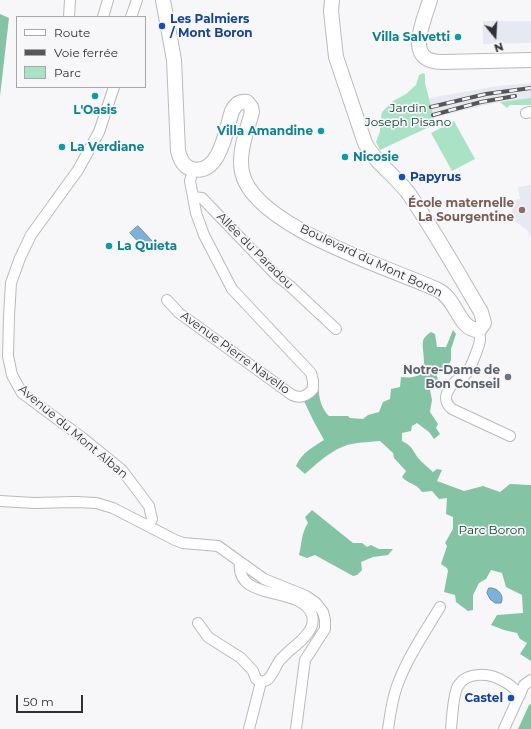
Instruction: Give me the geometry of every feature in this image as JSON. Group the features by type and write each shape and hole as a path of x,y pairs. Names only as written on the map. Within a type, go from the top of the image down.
{"street":[{"path":"69,16 70,0"},
{"path":"103,16 108,0"},
{"path":"131,16 137,0"},
{"path":"163,0 174,60 178,151 183,164 194,170 190,181 192,197"},
{"path":"332,0 331,11 336,57 365,143 372,154 409,194 483,317 484,323 479,330 479,344 466,374 454,382 446,393 445,397 448,406 510,436"},
{"path":"430,0 418,43 422,54 429,60 433,62 442,62 531,60"},
{"name":"Avenue du Mont Alban","path":"114,88 99,132 78,170 31,235 20,258 11,283 8,316 8,356 12,375 16,385 22,393 80,436 122,470 149,506 152,519 149,526"},
{"name":"Boulevard du Mont Boron","path":"194,170 209,167 214,162 218,156 232,111 236,105 241,102 248,102 252,112 242,154 242,172 249,187 259,200 284,219 311,236 361,259 439,290 450,300 464,324 469,329 479,330"},
{"name":"Avenue Pierre Navello","path":"167,300 179,312 292,395 297,397 302,396 308,394 313,389 311,373 232,289 204,235 192,197"},
{"name":"Allée du Paradou","path":"192,197 202,198 276,276 290,286 336,329"},
{"path":"0,501 34,503 96,503 113,508 183,543 218,546 264,579 306,596 316,603 323,612 325,629 305,660 296,729"},
{"path":"240,562 239,570 242,577 250,584 257,589 291,598 306,605 311,613 313,621 312,627 306,636 281,659 267,680 261,682"},
{"path":"250,584 251,578 255,572"},
{"path":"388,729 397,686 405,667 440,607"},
{"path":"198,623 208,637 241,658 253,671 256,679 261,682"},
{"path":"451,729 457,686 464,679 473,676 486,675 502,680 520,695"},
{"path":"504,729 524,685 531,680"},
{"path":"249,729 261,682"}],"shaded area":[{"path":"483,21 531,21 531,43 483,44"},
{"path":"531,83 531,98 500,102 434,118 429,98 498,86"},
{"name":"École maternelle La Sourgentine","path":"531,185 531,238 527,230 513,220 511,201 520,199 518,187"}],"green space":[{"path":"0,14 9,18 0,96"},
{"name":"Jardin Joseph Pisano","path":"423,73 425,74 425,83 434,118 433,123 429,127 380,150 376,142 380,131 382,112 393,101 406,94 416,85 419,75"},
{"path":"531,98 531,105 510,105 507,108 500,102"},
{"path":"454,121 475,159 452,171 431,133"},
{"name":"Parc Boron","path":"453,330 456,334 451,349 451,360 447,369 442,368 436,372 438,381 430,390 432,400 430,412 438,424 436,428 440,434 434,439 429,432 417,423 412,426 411,431 402,433 402,441 410,446 420,460 433,472 437,469 442,470 437,481 464,491 483,486 500,492 510,484 531,485 531,661 520,654 527,643 520,639 517,633 491,625 497,615 523,613 522,595 506,587 502,573 491,570 486,579 479,583 473,595 473,610 468,611 456,602 455,595 444,592 448,571 447,568 441,564 447,546 445,543 453,529 453,517 446,514 447,498 439,499 432,491 422,492 417,487 405,480 402,477 406,471 394,458 393,453 380,441 355,443 339,448 305,474 296,466 304,454 324,440 304,401 313,396 319,387 321,403 329,416 348,416 350,418 363,419 368,415 379,412 383,402 390,399 391,389 400,387 401,377 413,377 422,372 424,367 423,341 426,336 431,332 435,334 437,347 446,347"},
{"path":"312,510 353,543 362,543 367,547 371,545 379,549 393,549 388,555 373,557 361,562 362,570 357,575 353,576 315,555 307,558 299,555 303,535 308,523 305,517"},
{"path":"531,704 531,729 518,729 529,705"}],"water":[{"path":"138,226 153,242 145,249 130,233"},
{"path":"489,588 500,592 502,597 501,603 495,603 490,599 487,593"}],"railway":[{"path":"431,107 486,94 531,88"},
{"path":"433,115 481,102 515,96"}],"place":[{"name":"Les Palmiers / Mont Boron","path":"162,26"},
{"name":"Villa Salvetti","path":"458,37"},
{"name":"L'Oasis","path":"95,96"},
{"name":"Villa Amandine","path":"321,131"},
{"name":"La Verdiane","path":"62,147"},
{"name":"Nicosie","path":"345,157"},
{"name":"Papyrus","path":"402,177"},
{"name":"École maternelle La Sourgentine","path":"522,210"},
{"name":"La Quieta","path":"109,246"},
{"name":"Notre-Dame de Bon Conseil","path":"508,377"},
{"name":"Castel","path":"511,698"}]}
